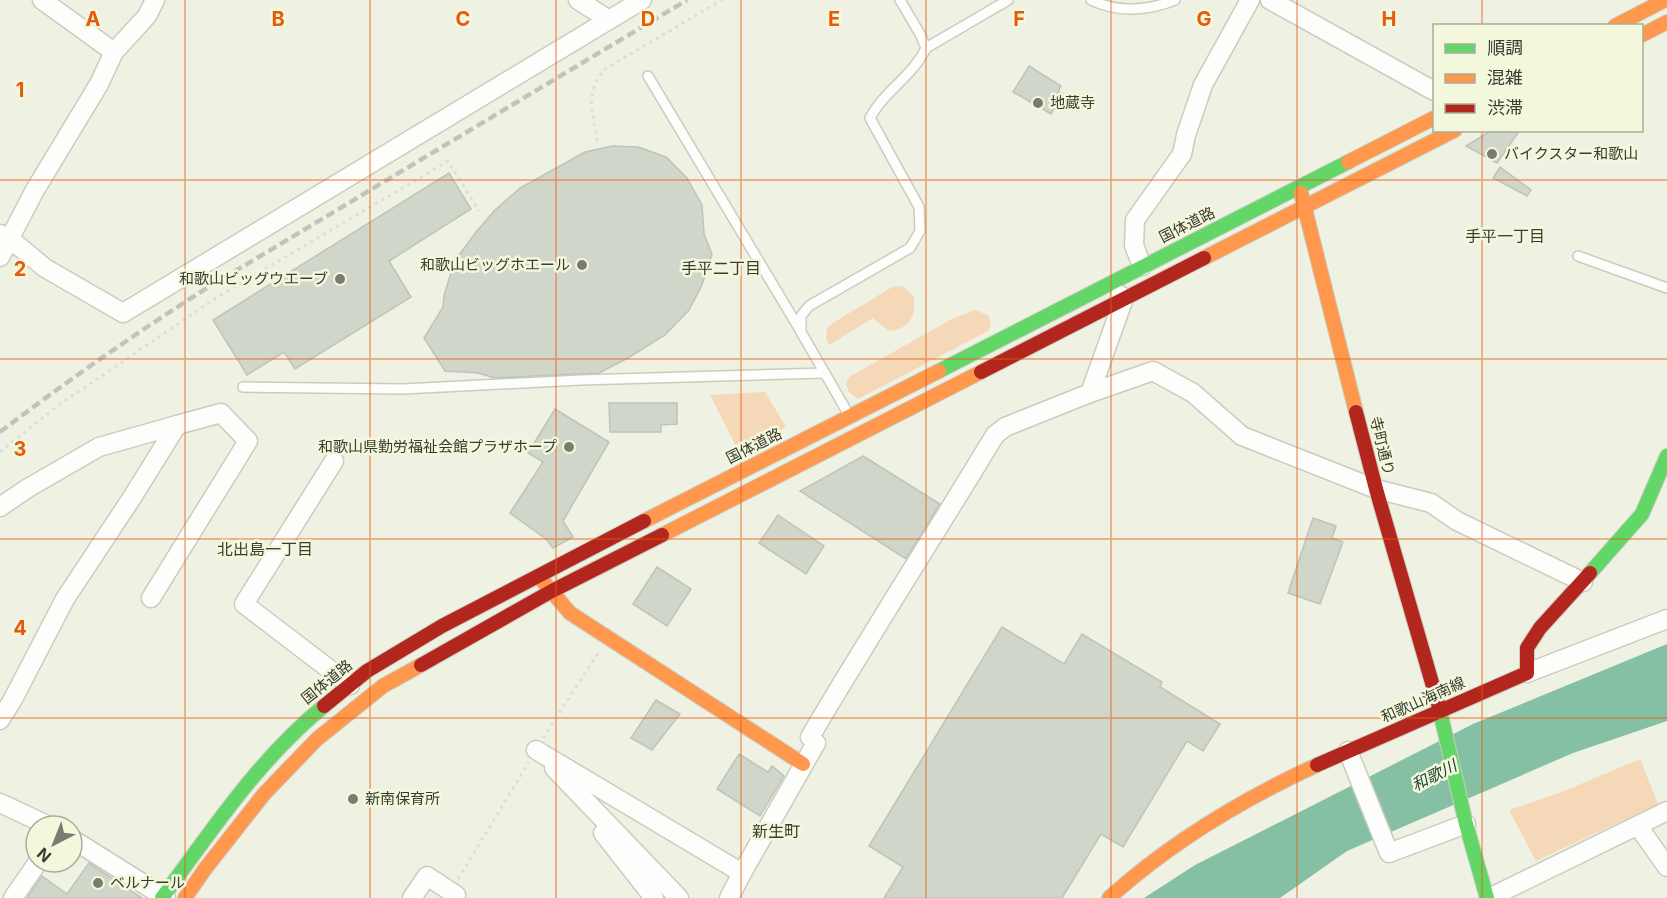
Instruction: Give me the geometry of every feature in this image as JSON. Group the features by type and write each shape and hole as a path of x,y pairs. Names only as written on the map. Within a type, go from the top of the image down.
{"street":[{"path":"42,0 114,52"},
{"path":"0,257 5,236 99,84 114,52 147,16 155,0"},
{"path":"578,0 609,20"},
{"path":"5,236 45,268 123,313 642,0"},
{"path":"1143,266 1134,245 1135,220 1182,154 1203,85 1251,0"},
{"path":"1270,0 1433,90"},
{"path":"1619,24 1666,1"},
{"path":"1643,34 1667,22"},
{"name":"国体道路","path":"164,898 246,784 302,724 367,671 442,626 538,575 1433,119"},
{"path":"185,898 264,794 317,739 383,686 550,592 1451,132"},
{"name":"寺町通り","path":"1299,187 1376,489 1446,730 1465,818"},
{"path":"1090,393 1123,301 1113,282"},
{"path":"729,898 802,764 816,743 810,737 861,650 894,601 995,435 1005,427 1090,393 1153,371 1193,393 1242,436 1376,489 1431,503 1457,521 1583,582"},
{"path":"0,507 99,447 222,413 248,441 151,598"},
{"path":"0,720 65,598 177,425"},
{"path":"1667,456 1642,514 1540,628 1527,648 1527,673 1667,619"},
{"path":"334,461 244,604 350,685"},
{"path":"538,575 570,613 802,764"},
{"name":"和歌山海南線","path":"1109,898 1144,867 1207,823 1284,780 1351,758 1440,711 1527,673"},
{"path":"536,750 742,873"},
{"path":"536,750 654,898"},
{"path":"536,750 679,898"},
{"path":"1351,758 1389,853 1465,818 1488,898 1667,811"},
{"path":"0,803 24,814"},
{"path":"1638,826 1667,867"},
{"path":"84,847 164,898"},
{"path":"13,898 30,874"},
{"path":"412,898 427,876 452,895"}],"lane":[{"path":"900,0 926,48"},
{"path":"801,332 801,316 809,306 910,248 920,231 919,207 870,118 877,105 921,59 926,48 1008,0"},
{"path":"1091,0 1102,6 1131,10 1162,5 1174,0"},
{"path":"648,76 861,435"},
{"path":"1578,256 1667,288"},
{"path":"243,387 404,389 581,380 825,373"}],"path":[{"path":"597,141 591,99 592,88 597,78 605,69 722,0"},
{"path":"0,452 56,407 216,298 448,161 479,211"},
{"path":"452,895 536,750 608,637"}],"shaded area":[{"path":"902,286 914,297 913,316 907,324 902,328 889,331 873,318 829,345 826,338 827,328 833,323 892,287"},
{"path":"975,310 988,315 991,323 988,331 858,399 849,392 846,383 849,377 952,319"},
{"path":"765,392 786,427 739,452 710,395"},
{"path":"1640,759 1658,804 1536,861 1509,810 1562,792"}],"water":[{"name":"和歌川","path":"1667,644 1667,721 1573,753 1347,851 1280,898 1144,898 1195,865 1473,724"}],"building":[{"path":"1029,66 1061,86 1058,91 1063,94 1051,114 1013,92"},
{"name":"バイクスター和歌山","path":"1489,132 1519,132 1497,163 1466,146"},
{"name":"和歌山ビッグホエール","path":"612,146 638,147 666,157 687,178 702,205 704,234 712,254 702,285 689,310 665,335 599,373 495,378 478,373 445,371 424,338 443,307 450,276 460,254 476,232 495,210 520,188 585,152"},
{"path":"1500,167 1531,190 1527,196 1493,178"},
{"name":"和歌山ビッグウエーブ","path":"449,173 471,209 389,261 411,297 295,369 284,352 247,375 213,320"},
{"path":"609,403 677,403 677,424 661,425 661,432 610,432"},
{"path":"555,409 609,442 563,521 573,537 553,548 546,539 510,513 543,462 528,453"},
{"path":"863,456 940,504 906,559 800,491"},
{"path":"778,515 824,546 806,574 759,543"},
{"path":"1313,518 1336,526 1332,538 1343,542 1320,604 1288,593"},
{"path":"657,567 691,589 667,626 633,604"},
{"path":"1002,627 1064,664 1082,634 1162,682 1160,687 1220,724 1203,751 1187,741 1123,847 1101,834 1062,898 884,898 903,867 869,846"},
{"path":"656,700 680,714 652,750 631,738"},
{"path":"739,754 768,772 772,766 784,776 760,816 717,789"},
{"name":"ベルナール","path":"89,863 142,898 27,898 42,876 67,894 81,874 84,874"}],"railway":[{"path":"0,432 102,358 207,288 687,0"}],"traffic: fast":[{"path":"939,371 1348,162"},
{"path":"1590,573 1642,514 1667,456"},
{"path":"162,898 257,772 300,727 324,706"},
{"path":"1439,707 1466,824 1487,898"}],"traffic: slow":[{"path":"1619,24 1665,0"},
{"path":"1643,34 1667,22"},
{"path":"1348,162 1433,119"},
{"path":"1204,258 1451,132"},
{"path":"1301,193 1356,412"},
{"path":"644,521 939,371"},
{"path":"662,535 981,372"},
{"path":"542,580 570,613 803,764"},
{"path":"185,898 264,794 317,739 383,686 421,665"},
{"path":"1109,898 1157,859 1208,824 1261,793 1317,765"}],"traffic: jam":[{"path":"981,372 1204,258"},
{"path":"1356,412 1439,707"},
{"path":"324,706 367,671 442,626 644,521"},
{"path":"421,665 550,592 662,535"},
{"path":"1317,765 1527,673 1527,648 1540,628 1590,573"}],"place":[{"name":"地蔵寺","path":"1038,103"},
{"name":"バイクスター和歌山","path":"1492,154"},
{"name":"和歌山ビッグホエール","path":"582,265"},
{"name":"和歌山ビッグウエーブ","path":"340,279"},
{"name":"和歌山県勤労福祉会館プラザホープ","path":"569,447"},
{"name":"新南保育所","path":"353,799"},
{"name":"ベルナール","path":"98,883"}],"district":[{"name":"手平一丁目","path":"1505,236"},
{"name":"手平二丁目","path":"721,268"},
{"name":"北出島一丁目","path":"265,549"},
{"name":"新生町","path":"776,831"}]}
